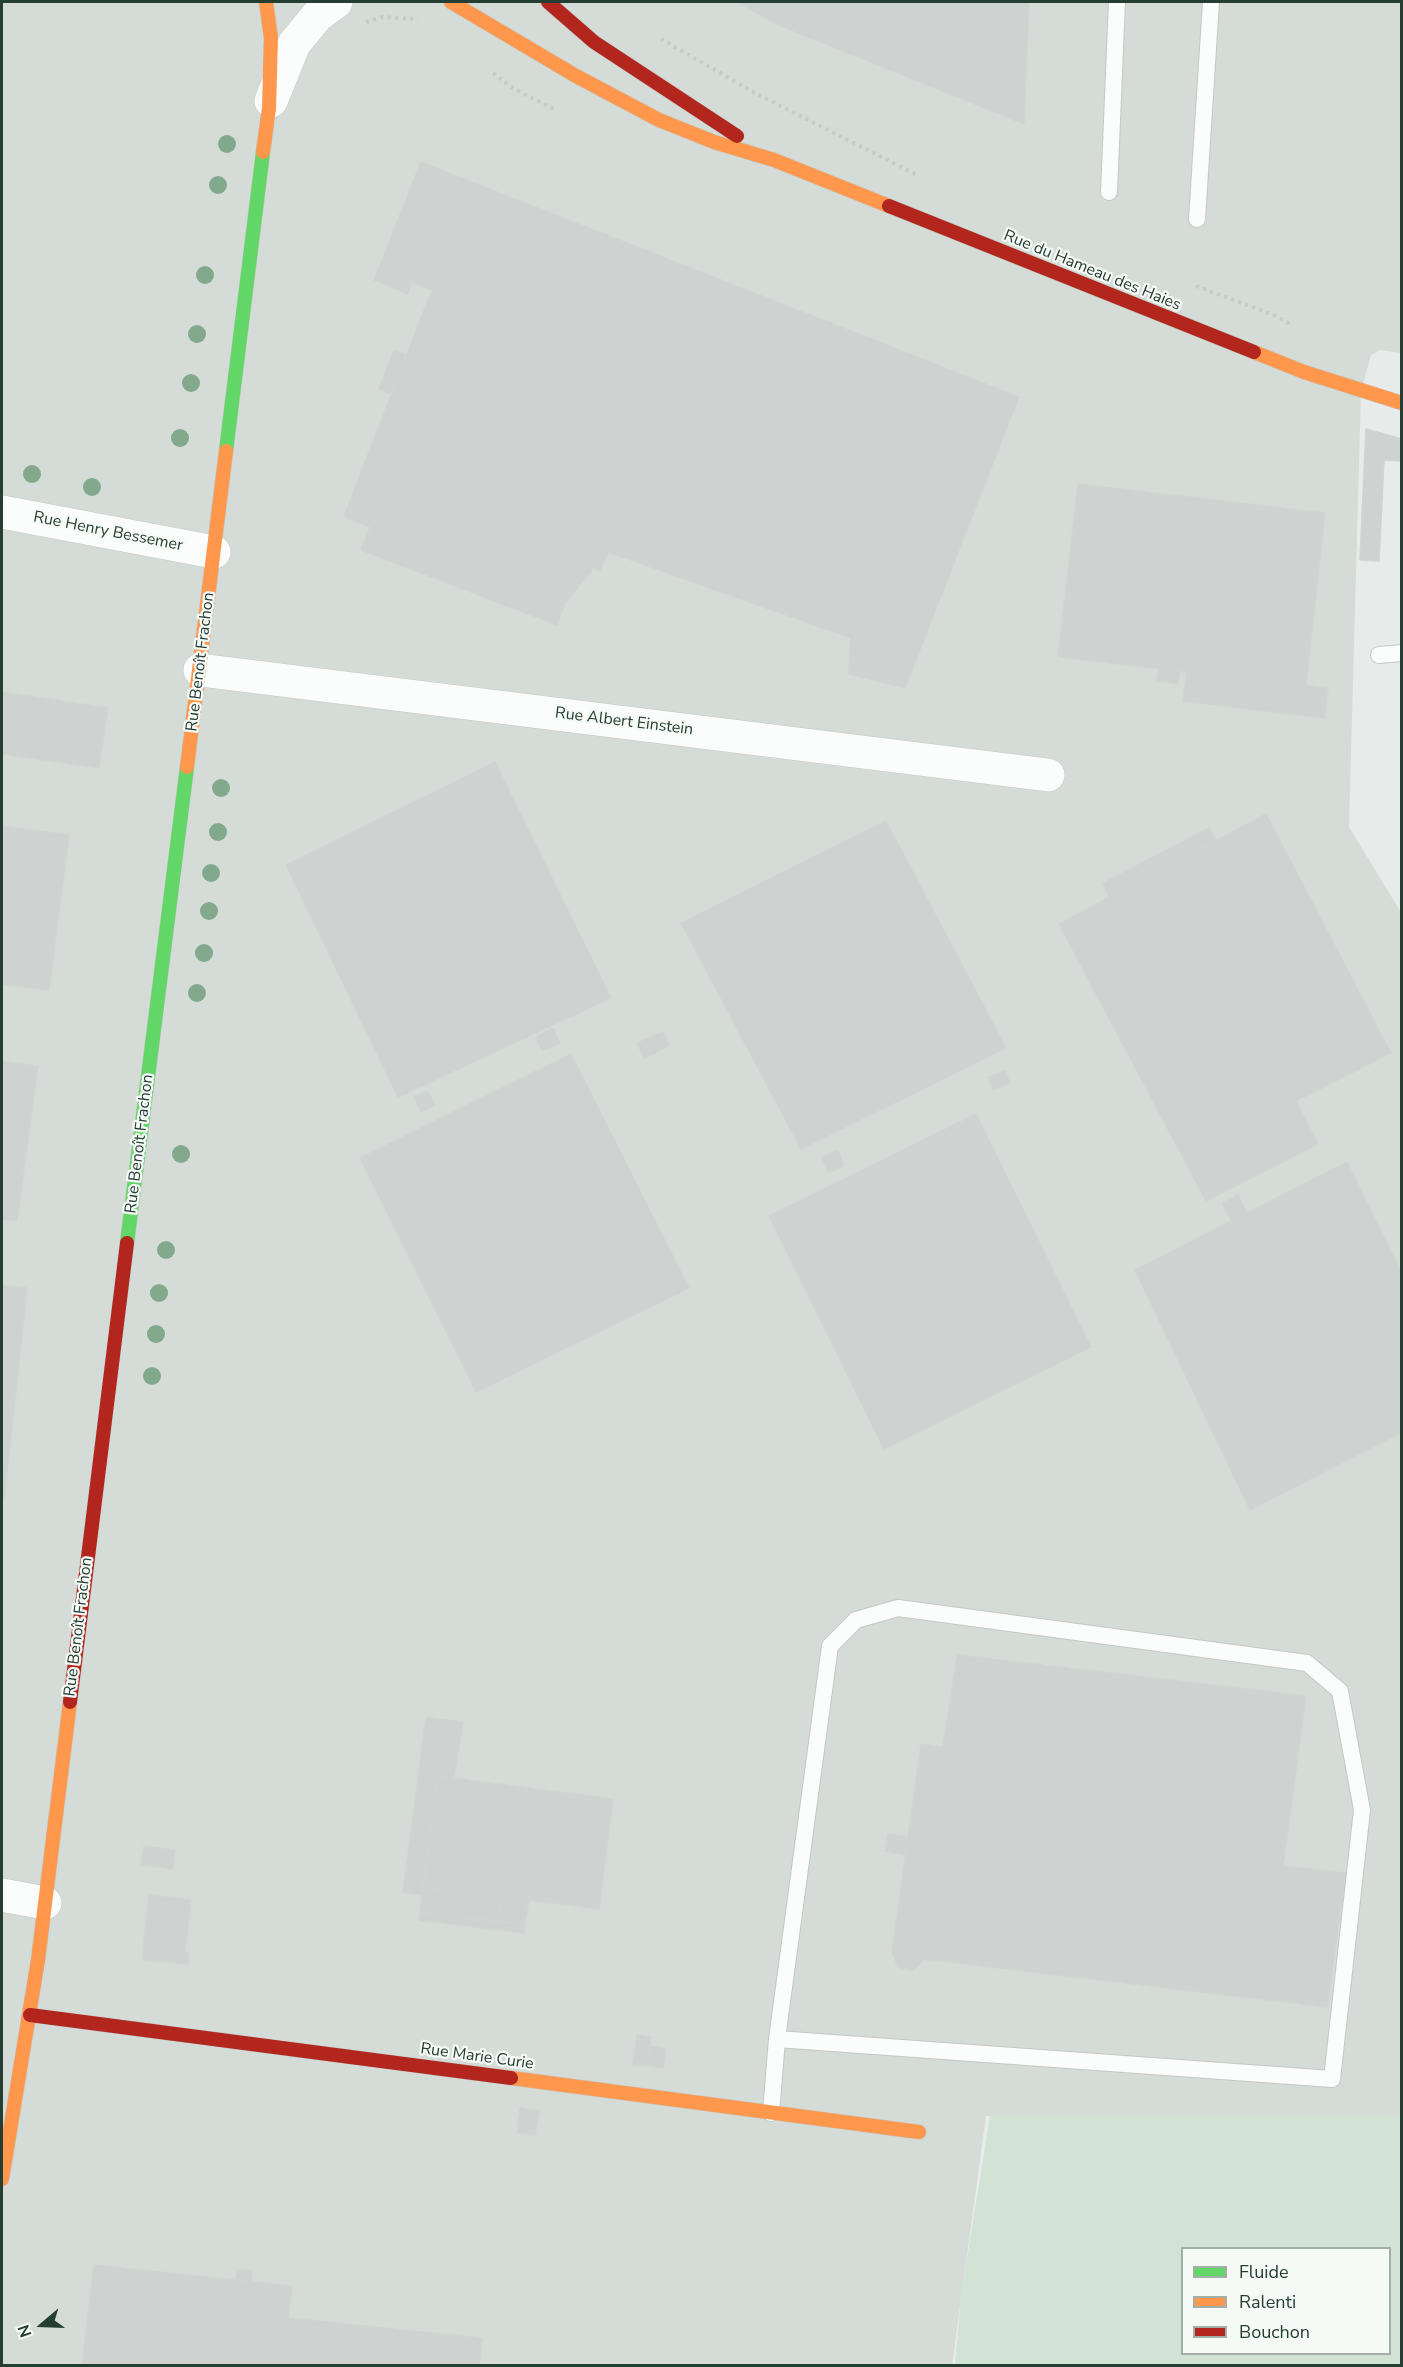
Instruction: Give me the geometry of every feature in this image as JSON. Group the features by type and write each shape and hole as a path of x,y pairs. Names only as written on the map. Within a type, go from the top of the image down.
{"street":[{"name":"Rue Benoît Frachon","path":"2,2179 30,2015 45,1903 269,108 271,38 266,2"},
{"name":"Rue Benoît Frachon","path":"269,108 294,44 317,16 336,2"},
{"name":"Rue du Hameau des Haies","path":"451,2 628,105 714,142 774,160 1304,372 1401,403"},
{"name":"Rue du Hameau des Haies","path":"549,2 594,42 774,160"},
{"name":"Rue Henry Bessemer","path":"2,512 214,552"},
{"name":"Rue Albert Einstein","path":"200,670 1048,775"},
{"path":"2,1895 45,1903"},
{"name":"Rue Marie Curie","path":"30,2015 919,2132"}],"lane":[{"path":"1109,192 1117,2"},
{"path":"1197,219 1211,2"},
{"path":"1379,655 1401,653"},
{"path":"771,2113 777,2038 830,1646 856,1620 898,1608 1307,1663 1340,1691 1362,1810 1332,2079 777,2038"}],"path":[{"path":"657,36 757,94 925,178"},
{"path":"1187,283 1276,316 1297,328"}],"shaded area":[{"path":"2,2 1401,2 1401,353 1380,350 1371,355 1361,391 1349,827 1402,914 1401,2116 986,2116 952,2365 2,2366"}],"green space":[{"path":"990,2116 1401,2116 1401,2365 955,2365 961,2296"}],"building":[{"path":"738,2 1029,2 1024,124 774,23"},
{"path":"421,162 1019,397 905,688 848,674 851,638 608,552 600,571 579,565 557,625 361,550 370,527 344,516 432,290 378,270"},
{"path":"378,270 412,283 408,294 374,280"},
{"path":"394,350 406,355 392,394 379,389"},
{"path":"1366,429 1402,439 1402,461 1384,460 1379,561 1360,560"},
{"path":"1078,484 1325,513 1306,685 1328,688 1325,718 1183,701 1187,672 1058,657"},
{"path":"579,565 593,569 566,602 566,601"},
{"path":"1159,669 1180,671 1178,684 1157,681"},
{"path":"2,692 108,708 99,768 2,754"},
{"path":"495,762 611,998 398,1097 286,865"},
{"path":"1266,814 1391,1053 1296,1101 1318,1144 1206,1201 1059,924"},
{"path":"886,821 1006,1048 801,1149 681,923"},
{"path":"2,826 69,835 49,990 2,984"},
{"path":"1209,828 1217,841 1109,897 1103,883"},
{"path":"553,1028 560,1043 542,1051 536,1037"},
{"path":"663,1032 669,1046 644,1058 637,1043"},
{"path":"571,1054 689,1288 476,1392 360,1158"},
{"path":"2,1061 38,1066 17,1221 2,1219"},
{"path":"1005,1071 1010,1083 993,1090 988,1077"},
{"path":"428,1091 435,1105 421,1112 414,1097"},
{"path":"976,1114 1091,1347 884,1449 769,1216"},
{"path":"838,1150 844,1166 828,1173 822,1157"},
{"path":"1347,1162 1402,1274 1402,1432 1250,1510 1135,1270"},
{"path":"1238,1195 1247,1213 1231,1221 1222,1203"},
{"path":"2,1285 27,1288 12,1429 2,1427"},
{"path":"2,1427 12,1429 4,1497 2,1497"},
{"path":"957,1655 1306,1696 1283,1866 1346,1873 1327,2007 924,1959 913,1971 898,1967 892,1952 921,1744 943,1747"},
{"path":"426,1717 463,1722 454,1778 438,1776 422,1895 403,1892"},
{"path":"438,1776 613,1799 599,1909 529,1900 525,1924 498,1922 502,1897 423,1887"},
{"path":"888,1834 908,1837 906,1855 885,1851"},
{"path":"144,1846 175,1850 173,1869 141,1865"},
{"path":"423,1887 502,1897 498,1922 420,1912"},
{"path":"149,1895 191,1900 185,1952 189,1952 188,1964 142,1960"},
{"path":"420,1912 525,1924 524,1933 419,1920"},
{"path":"637,2035 651,2037 647,2066 633,2065"},
{"path":"650,2046 666,2049 663,2068 647,2066"},
{"path":"520,2108 539,2111 535,2135 517,2132"},
{"path":"94,2265 292,2286 288,2318 482,2338 479,2366 82,2366"},
{"path":"237,2269 252,2270 251,2282 236,2280"}],"traffic: fast":[{"path":"226,451 263,152"},
{"path":"127,1243 187,767"}],"traffic: slow":[{"path":"263,152 269,108 271,38 266,2"},
{"path":"451,2 576,76 659,120 714,142 774,160 889,206"},
{"path":"1254,352 1304,372 1402,403"},
{"path":"187,767 226,451"},
{"path":"2,2179 38,1960 70,1702"},
{"path":"511,2078 919,2132"}],"traffic: jam":[{"path":"548,2 594,42 737,136"},
{"path":"889,206 1254,352"},
{"path":"70,1702 127,1243"},
{"path":"30,2015 511,2078"}]}
